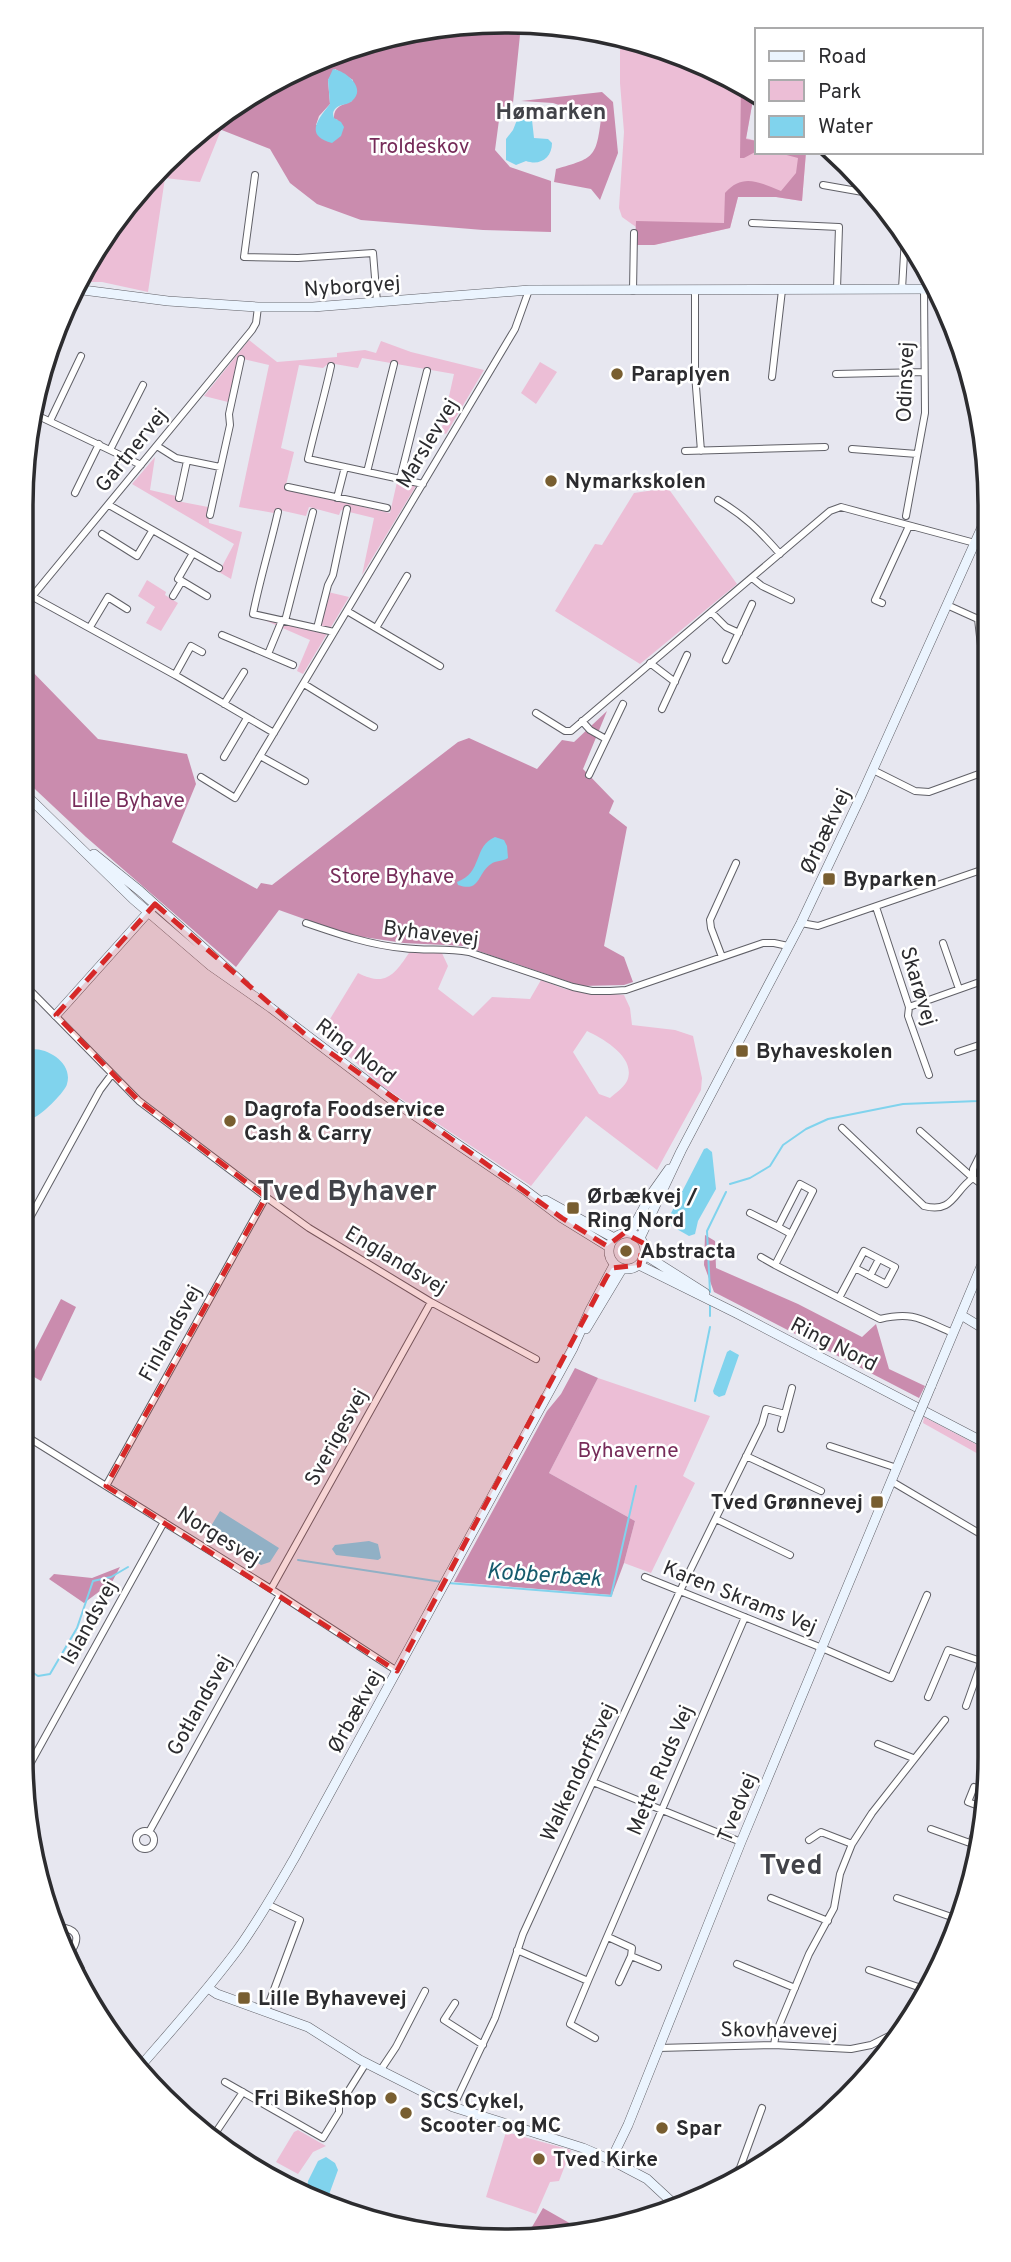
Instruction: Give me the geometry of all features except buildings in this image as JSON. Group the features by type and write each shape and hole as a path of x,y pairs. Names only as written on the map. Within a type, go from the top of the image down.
{"street":[{"path":"255,175 244,257 299,258 373,253 377,302"},
{"path":"823,185 858,191"},
{"path":"752,223 839,227 837,289"},
{"path":"633,291 634,233"},
{"path":"902,289 904,253"},
{"name":"Nyborgvej","path":"86,290 168,301 258,307 313,307 529,290 924,289"},
{"name":"Odinsvej","path":"906,516 925,413 924,289"},
{"name":"Marslevvej","path":"201,777 235,798 515,329 529,290"},
{"path":"695,290 695,374 701,451"},
{"path":"772,377 782,290"},
{"name":"Gartnervej","path":"33,597 252,331 258,307"},
{"path":"50,421 81,356"},
{"path":"210,515 242,359"},
{"path":"367,472 394,364"},
{"path":"331,366 308,459 423,484"},
{"path":"400,479 427,371"},
{"path":"836,374 924,372"},
{"path":"110,450 143,385"},
{"path":"41,417 141,465"},
{"path":"75,493 99,444"},
{"path":"157,446 176,458 220,467"},
{"path":"685,451 825,447"},
{"path":"852,449 917,454"},
{"path":"179,498 187,461"},
{"path":"337,498 345,467"},
{"path":"288,487 387,508"},
{"path":"718,500 743,515 780,554"},
{"path":"108,505 219,568"},
{"path":"536,713 565,731 571,731 830,511 841,507 978,544"},
{"path":"317,628 333,575 347,509"},
{"path":"278,512 268,555 262,566 253,614 334,632"},
{"path":"268,654 284,621 313,512"},
{"path":"882,603 875,600 909,526"},
{"path":"102,534 137,556 152,531"},
{"name":"Ørbækvej","path":"640,1238 681,1151 801,923 978,536"},
{"path":"193,553 178,579 206,596"},
{"path":"376,628 407,576"},
{"path":"752,578 791,600"},
{"path":"173,596 182,581"},
{"path":"33,597 274,733"},
{"path":"90,627 108,597 127,609"},
{"path":"726,660 752,604"},
{"path":"947,606 978,619"},
{"path":"347,611 440,666"},
{"path":"711,612 726,627 739,633"},
{"path":"222,635 293,665"},
{"path":"175,675 191,646 202,652"},
{"path":"662,709 687,655"},
{"path":"650,663 674,682"},
{"path":"223,704 244,672"},
{"path":"304,684 374,727"},
{"path":"589,775 623,704"},
{"path":"224,757 247,718"},
{"path":"582,721 590,730 606,739"},
{"path":"260,756 305,781"},
{"path":"873,770 915,790 929,792 978,774"},
{"name":"Ring Nord","path":"33,801 152,908 271,1008 392,1100 562,1218 609,1247"},
{"path":"722,957 710,920 736,863"},
{"path":"801,923 818,926 978,871"},
{"name":"Skarøvej","path":"876,907 909,1007 908,1016 929,1075"},
{"path":"55,1015 152,908"},
{"name":"Byhavevej","path":"306,923 348,937 399,948 452,948 469,951 592,991 626,990 763,943 788,946"},
{"path":"943,943 959,989"},
{"path":"909,1007 978,982"},
{"name":"Englandsvej","path":"33,993 151,1111 266,1197 309,1228 431,1301 536,1359"},
{"path":"958,1052 978,1045"},
{"path":"33,1212 100,1090 112,1074"},
{"path":"842,1128 924,1206 944,1207 973,1178 973,1169 978,1159"},
{"path":"920,1131 978,1182"},
{"name":"Ørbækvej","path":"630,1233 652,1193 681,1151"},
{"path":"775,1265 813,1191 800,1184 778,1227"},
{"name":"Ring Nord","path":"525,1190 614,1238"},
{"name":"Finlandsvej","path":"106,1486 266,1197"},
{"path":"750,1213 791,1234"},
{"path":"630,1233 640,1238 645,1255 639,1265 628,1270 618,1267 610,1259 609,1247 614,1238 630,1233"},
{"path":"839,1298 864,1251 895,1267 886,1284 855,1268"},
{"name":"Ring Nord","path":"645,1255 736,1313"},
{"path":"761,1258 880,1319 898,1314 910,1315 953,1333"},
{"path":"870,1276 879,1259"},
{"name":"Ring Nord","path":"639,1265 978,1439"},
{"name":"Ørbækvej","path":"145,2061 208,1988 267,1904 573,1348 590,1310 618,1267"},
{"name":"Tvedvej","path":"611,2160 978,1274"},
{"name":"Sverigesvej","path":"271,1589 431,1301"},
{"path":"961,1315 978,1325"},
{"path":"782,1429 792,1388"},
{"name":"Ring Nord","path":"916,1406 978,1433"},
{"name":"Walkendorffsvej","path":"453,2107 495,2018 517,1950 680,1591 762,1424 766,1409 785,1414"},
{"name":"Norgesvej","path":"33,1442 271,1589 397,1671"},
{"path":"830,1446 897,1468"},
{"path":"746,1455 821,1491"},
{"path":"891,1482 978,1533"},
{"path":"716,1519 790,1555"},
{"name":"Islandsvej","path":"33,1759 164,1522"},
{"name":"Karen Skrams Vej","path":"645,1577 891,1678 926,1595"},
{"name":"Gotlandsvej","path":"149,1832 280,1595"},
{"name":"Mette Ruds Vej","path":"595,2038 570,2024 745,1618"},
{"path":"928,1696 948,1650 978,1660"},
{"path":"966,1706 978,1672"},
{"path":"774,2045 776,2033 809,1954 834,1908 840,1874 852,1844 913,1758 945,1720"},
{"path":"878,1744 913,1758"},
{"path":"593,1782 741,1842"},
{"path":"975,1804 968,1802 974,1787 977,1788"},
{"path":"931,1829 970,1843"},
{"path":"809,1840 821,1832 852,1844"},
{"path":"771,1898 828,1922"},
{"path":"897,1898 950,1916"},
{"path":"266,2011 300,1920 267,1904"},
{"path":"66,1928 77,1935 77,1942 73,1946"},
{"path":"608,1937 632,1948 619,1982"},
{"path":"517,1950 588,1981"},
{"path":"631,1956 658,1966"},
{"path":"737,1964 795,1988"},
{"path":"869,1969 917,1987"},
{"path":"208,1988 217,1994 308,2027 380,2071 453,2107 583,2148 611,2160 647,2179 669,2199"},
{"path":"380,2071 396,2047 425,1991"},
{"path":"456,2003 444,2020 483,2045"},
{"name":"Skovhavevej","path":"658,2048 774,2045 861,2048 883,2040"},
{"path":"225,2082 323,2138 339,2112 338,2106 366,2063"},
{"path":"217,2130 243,2092"},
{"path":"741,2166 762,2108"}],"highlighted area":[{"path":"155,904 307,1036 562,1218 607,1246 624,1233 643,1243 639,1265 612,1268 606,1278 397,1671 106,1486 266,1197 139,1101 56,1015"}],"green space":[{"name":"Troldeskov","path":"505,33 520,35 513,103 499,120 495,150 510,167 551,181 551,232 483,230 361,220 317,204 290,183 270,149 220,129 297,82 354,58 413,42 444,37","holes":["335,69 353,80 352,101 337,109 334,119 338,120 316,125 319,116 330,104 328,80"]},
{"path":"620,47 686,69 752,103 746,138 755,140 755,154 806,154 802,201 776,197 738,197 730,228 654,245 635,245 636,227 622,217 619,208 624,132"},
{"path":"602,92 613,102 618,153 600,200 591,189 554,182 556,169 586,159 595,149 601,119 553,103 521,101"},
{"path":"741,96 752,103 746,139 755,141 755,152 740,158"},
{"path":"220,130 221,130 200,182 166,178 194,150"},
{"path":"783,154 806,154 802,201 776,197 738,197 730,228 654,245 635,245 636,221 724,223 725,193 745,181 781,191 796,173 798,158"},
{"path":"165,179 148,292 90,282 131,218"},
{"path":"249,340 277,362 337,357 337,353 365,350 376,353 381,341 411,352 484,370 446,434 441,432 454,374 362,358 358,368 329,363 323,368 299,365 281,448 294,452 285,489 390,513 397,482 416,486 362,575 374,518 341,510 339,515 309,507 306,516 275,509 274,513 239,507 269,365 239,358 228,402 204,396"},
{"path":"540,362 557,372 536,404 521,393"},
{"path":"155,457 150,490 176,496 177,501 208,507 209,523 242,532 231,579 219,572 234,544 132,484"},
{"path":"668,488 737,584 640,664 555,611 595,544 602,545 634,493"},
{"path":"147,580 178,603 161,631 146,623 155,607 138,596"},
{"path":"328,592 349,597 303,674 297,671 310,640 262,619 317,632"},
{"name":"Store Byhave","path":"33,672 98,739 187,754 196,784 172,842 257,889 261,883 272,885 458,742 469,738 537,769 562,740 574,742 607,711 583,769 614,801 609,813 627,827 604,946 624,957 633,982 624,985 581,986 464,946 404,943 349,935 279,910 236,967 86,837 33,787"},
{"path":"441,951 448,966 438,989 473,1016 492,997 530,999 541,980 565,989 624,995 630,1008 632,1025 675,1030 693,1036 702,1078 701,1090 657,1170 586,1116 531,1186 382,1086 325,1035 330,1019 358,973 382,979 394,973 409,953","holes":["587,1031 610,1044 627,1065 627,1081 610,1098 599,1094 573,1052"]},
{"path":"705,1235 715,1241 716,1268 798,1304 862,1337 876,1324 889,1369 925,1386 919,1398 714,1292 704,1265"},
{"path":"61,1299 76,1307 41,1381 33,1376 33,1353"},
{"path":"575,1368 598,1378 549,1473 635,1521 612,1595 454,1582 547,1411 561,1394"},
{"name":"Byhaverne","path":"598,1378 710,1416 683,1476 695,1483 651,1573 624,1563 635,1521 549,1473"},
{"path":"924,1417 978,1445 978,1454 923,1423"},
{"path":"120,1567 112,1582 84,1603 49,1579 54,1574 92,1578"},
{"path":"298,2130 326,2146 313,2152 298,2174 276,2162 294,2132"},
{"path":"506,2132 571,2150 559,2181 550,2182 536,2214 486,2197"},
{"path":"543,2208 572,2224 536,2228 531,2228"}],"water":[{"path":"333,69 349,77 357,91 352,101 334,111 334,118 344,127 341,136 332,143 318,136 316,127 330,104 328,80"},
{"path":"521,117 532,120 534,138 548,139 552,143 550,153 544,160 526,161 516,165 506,160 506,139"},
{"path":"495,837 504,840 508,858 491,864 475,884 465,887 458,885 457,882 465,878 475,866 483,847"},
{"path":"33,1049 59,1059 67,1070 68,1077 65,1088 33,1118"},
{"path":"704,1149 712,1152 716,1189 698,1221 695,1234 689,1236 667,1221"},
{"path":"730,1350 739,1355 725,1395 719,1397 713,1391"},
{"path":"220,1511 279,1548 270,1562 261,1565 208,1531"},
{"path":"369,1541 378,1544 381,1558 378,1560 336,1555 332,1549 335,1545"},
{"path":"326,2157 335,2163 338,2170 329,2195 308,2185 318,2161"}],"waterway":[{"name":"Kobberbæk","path":"730,1184 750,1178 770,1166 783,1145 806,1129 828,1119 903,1104 978,1101"},
{"name":"Kobberbæk","path":"710,1292 707,1231 726,1192"},
{"name":"Kobberbæk","path":"710,1305 710,1316"},
{"name":"Kobberbæk","path":"695,1401 710,1327"},
{"name":"Kobberbæk","path":"448,1583 611,1596 636,1486"},
{"name":"Kobberbæk","path":"298,1560 442,1582"},
{"name":"Kobberbæk","path":"33,1673 38,1676 50,1674 77,1628 93,1581 111,1577 128,1567"}],"place":[{"name":"Paraplyen","path":"617,374"},
{"name":"Nymarkskolen","path":"551,481"},
{"name":"Byparken","path":"829,879"},
{"name":"Byhaveskolen","path":"742,1051"},
{"name":"Dagrofa Foodservice Cash & Carry","path":"230,1121"},
{"name":"Ørbækvej / Ring Nord","path":"573,1208"},
{"name":"Abstracta","path":"626,1251"},
{"name":"Tved Grønnevej","path":"877,1502"},
{"name":"Lille Byhavevej","path":"244,1998"},
{"name":"Fri BikeShop","path":"391,2098"},
{"name":"SCS Cykel, Scooter og MC","path":"406,2113"},
{"name":"Spar","path":"662,2128"},
{"name":"Tved Kirke","path":"539,2159"}],"district":[{"name":"Hømarken","path":"551,111"},
{"name":"Tved Byhaver","path":"347,1190"},
{"name":"Tved","path":"791,1864"}],"park label":[{"name":"Lille Byhave","path":"128,800"}]}
